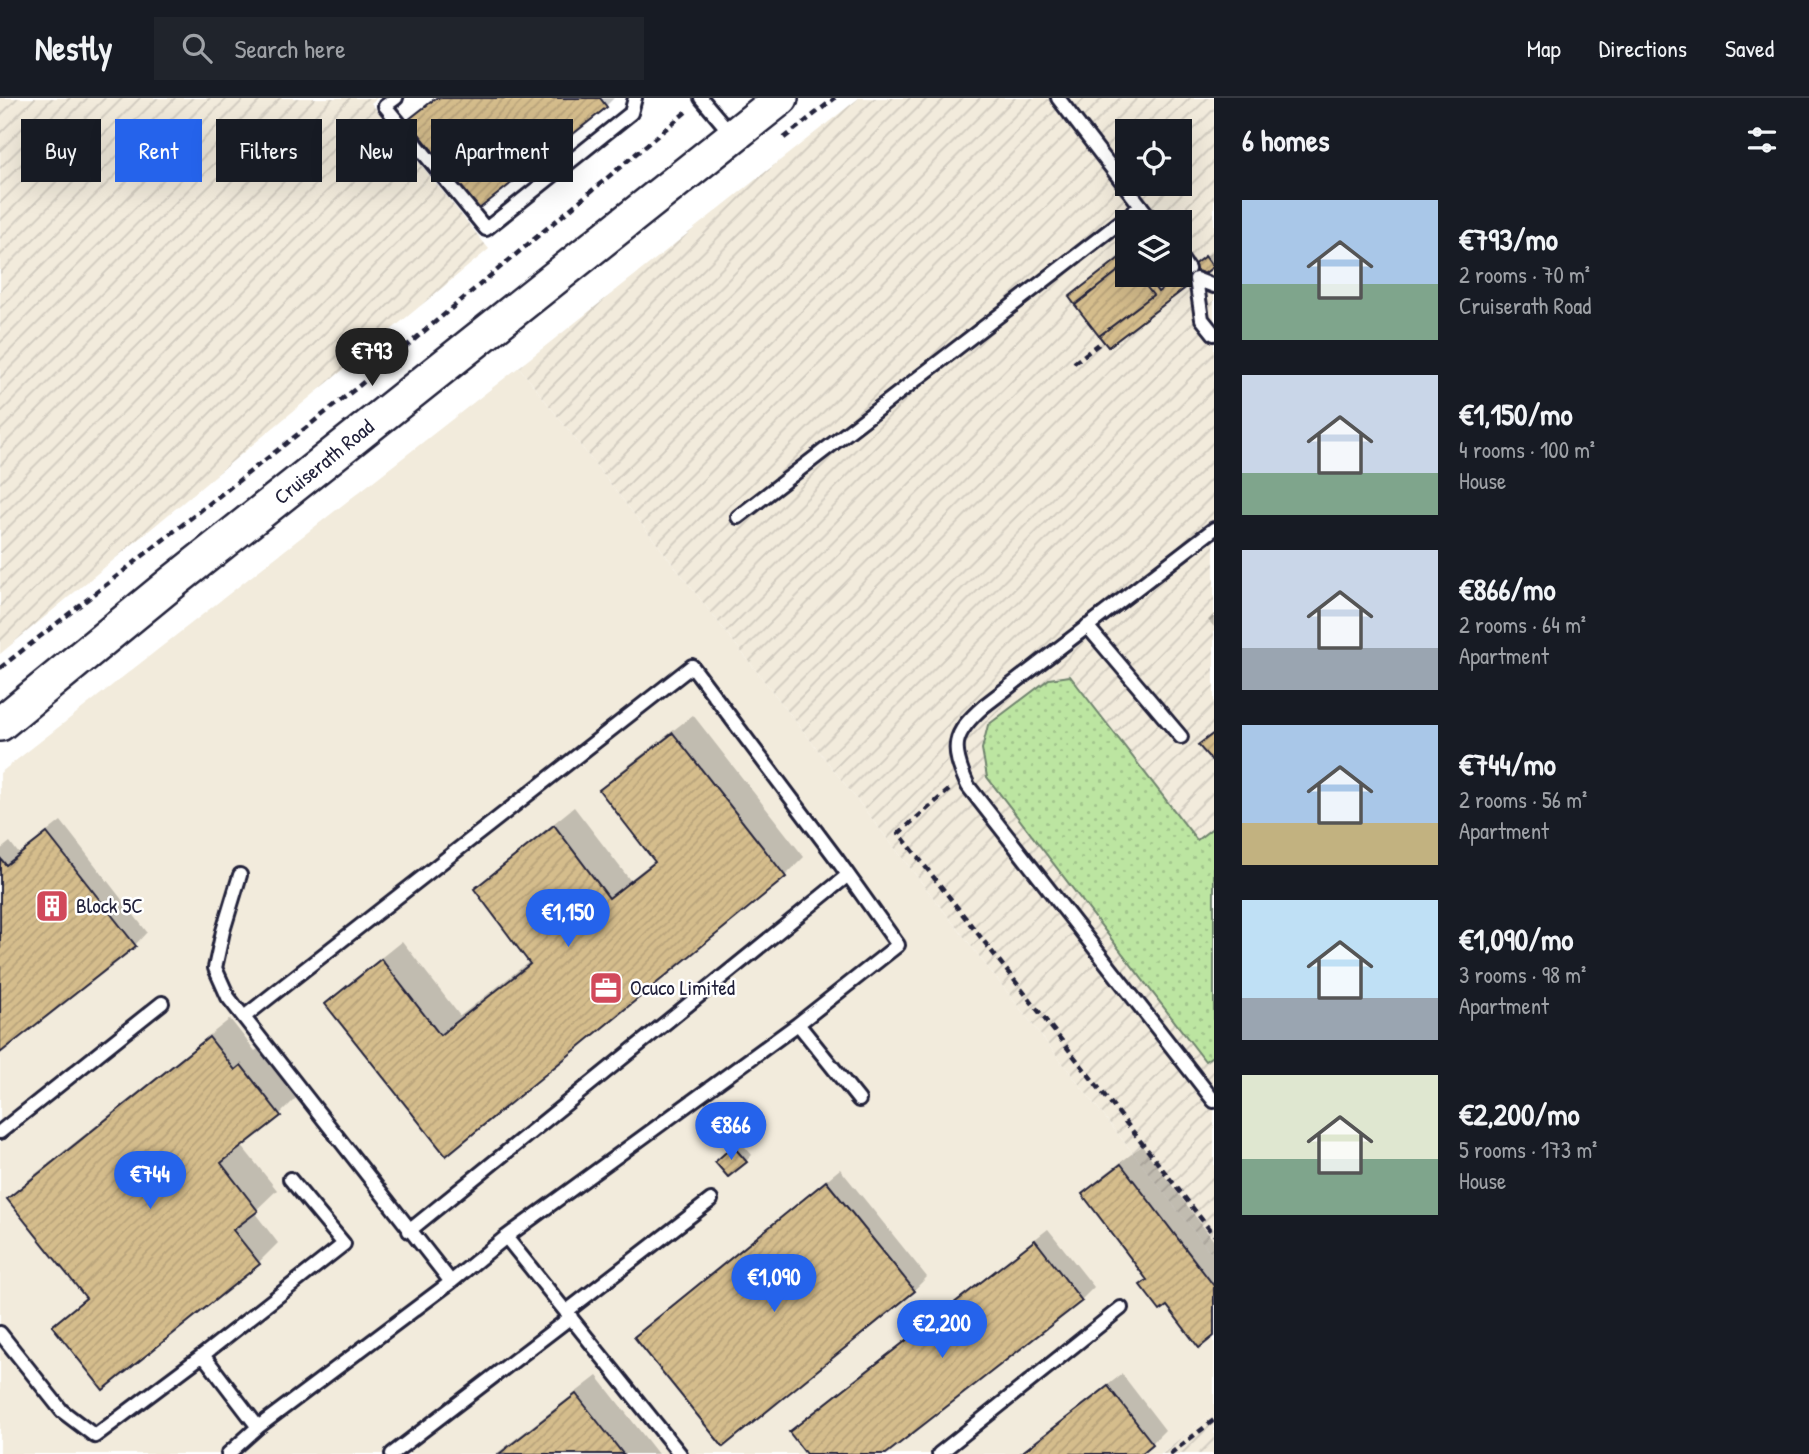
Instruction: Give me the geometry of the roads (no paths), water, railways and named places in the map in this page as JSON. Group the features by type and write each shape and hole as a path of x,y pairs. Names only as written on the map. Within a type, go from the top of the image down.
{"main road":[{"name":"Cruiserath Road","path":"0,724 173,582 781,98"}],"lane":[{"path":"396,98 385,106 486,229 631,113 635,98"},
{"path":"1058,98 1143,210"},
{"path":"702,99 733,136"},
{"path":"738,517 1140,206"},
{"path":"1214,285 1196,279 1202,319 1214,334"},
{"path":"1214,528 969,719 955,738 956,762 968,786 1214,1101"},
{"path":"1087,626 1181,737"},
{"path":"228,1454 258,1427 451,1282 506,1237 798,1024 898,945 692,666 244,1017"},
{"path":"240,874 215,968 228,997 451,1282"},
{"path":"410,1231 848,875"},
{"path":"0,1132 162,1003"},
{"path":"798,1024 859,1100"},
{"path":"0,1332 62,1411 95,1436 344,1244 290,1179"},
{"path":"393,1454 712,1200"},
{"path":"506,1237 680,1454"},
{"path":"939,1454 1121,1308"},
{"path":"203,1355 258,1427"}],"place":[{"name":"Block 5C","path":"52,906"},
{"name":"Ocuco Limited","path":"606,988"}]}
